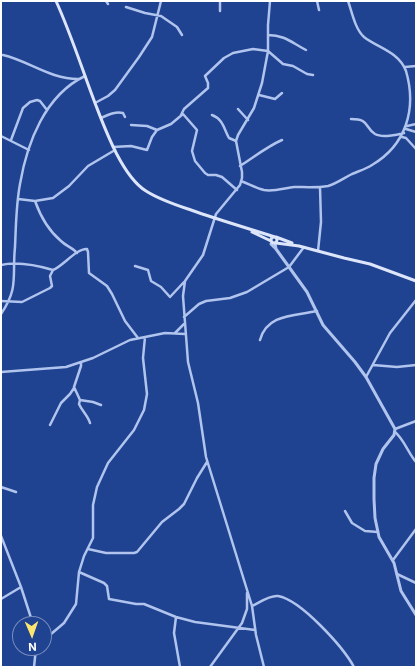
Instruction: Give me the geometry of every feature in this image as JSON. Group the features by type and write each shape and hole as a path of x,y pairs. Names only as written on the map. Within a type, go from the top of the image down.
{"main road":[{"path":"56,1 114,148 134,179 146,191 167,202 300,246"},
{"path":"244,227 274,242 300,246 380,266 416,281"},
{"path":"274,242 272,237 276,237"}],"street":[{"path":"95,103 108,96 115,90 130,71 152,37 161,1"},
{"path":"220,1 220,11"},
{"path":"135,266 148,270 151,281 161,287 170,297 185,281 202,255 207,245 214,218 223,204 236,190 241,181 242,172 236,141 254,108 259,95 268,51 270,1"},
{"path":"317,1 319,10"},
{"path":"241,181 267,190 293,187 320,187 336,183 371,166 390,150 405,131 410,102 404,67 396,57 364,36 356,23 348,1"},
{"path":"126,7 145,13 158,15 177,27 182,35"},
{"path":"268,35 278,35 306,50"},
{"path":"18,199 35,201 53,198 69,186 88,166 114,148 131,146 147,150 152,137 157,130 171,124 182,115 184,109 208,88 208,84 204,76 224,58 234,53 242,50 253,49 268,51 283,64 293,66 313,75"},
{"path":"3,55 18,59 31,66 62,78 79,79"},
{"path":"404,67 408,68 416,66"},
{"path":"1,314 9,302 14,287 18,199 20,184 29,150 36,131 47,110 64,90 85,76"},
{"path":"259,95 275,99 282,92"},
{"path":"11,140 23,108 30,102 37,100 40,101 47,110"},
{"path":"238,109 248,120"},
{"path":"101,118 113,113 121,112 125,117"},
{"path":"182,115 185,115 197,130 192,151 195,161 205,173 208,175 222,177 236,190"},
{"path":"212,115 216,116 222,122 228,138 236,141"},
{"path":"351,119 362,120 377,135 382,136 405,131 416,132"},
{"path":"407,126 416,124"},
{"path":"131,125 147,126 157,130"},
{"path":"1,136 29,150"},
{"path":"401,137 406,138 416,149"},
{"path":"240,166 273,144 282,140"},
{"path":"318,251 321,222 320,187"},
{"path":"35,201 39,212 52,232 77,253"},
{"path":"274,242 271,244 307,292 323,325 355,362 366,378 395,430 416,462"},
{"path":"184,317 199,304 212,300 237,296 247,292 289,267 304,247"},
{"path":"1,265 14,263 35,264 52,270 61,266 83,248 87,249 89,274 107,286 125,320 138,338"},
{"path":"1,302 22,302 50,288 52,286 50,276 52,270"},
{"path":"185,281 183,296 188,362 198,403 203,444 207,462 252,606 264,667"},
{"path":"366,378 390,333 416,300"},
{"path":"260,340 263,331 274,320 317,311"},
{"path":"175,334 184,323"},
{"path":"1,372 58,368 81,363 130,340 165,333 185,334"},
{"path":"52,634 71,613 76,604 79,572 93,538 93,505 97,488 108,463 134,430 144,410 147,394 143,358 145,337"},
{"path":"50,424 61,403 70,394 74,387 81,363"},
{"path":"373,365 396,367 416,365"},
{"path":"74,387 80,400 80,407 90,423"},
{"path":"80,400 101,405"},
{"path":"416,421 395,430 392,439 383,449 376,464 374,478 374,499 378,532 392,560 401,591 416,615"},
{"path":"88,549 106,553 137,552 162,522 184,504 207,462"},
{"path":"1,487 16,492"},
{"path":"345,511 352,524 366,531 378,532"},
{"path":"392,560 416,529"},
{"path":"1,536 30,616"},
{"path":"79,572 104,583 107,586 109,599 144,604 195,622 256,630"},
{"path":"397,574 416,583"},
{"path":"1,599 21,587"},
{"path":"210,667 240,628 245,617 247,590"},
{"path":"252,606 268,598 276,596 287,599 318,623 339,645 354,667"},
{"path":"176,616 174,633 180,667"},
{"path":"34,667 35,656"},
{"path":"176,667 179,663"}]}
